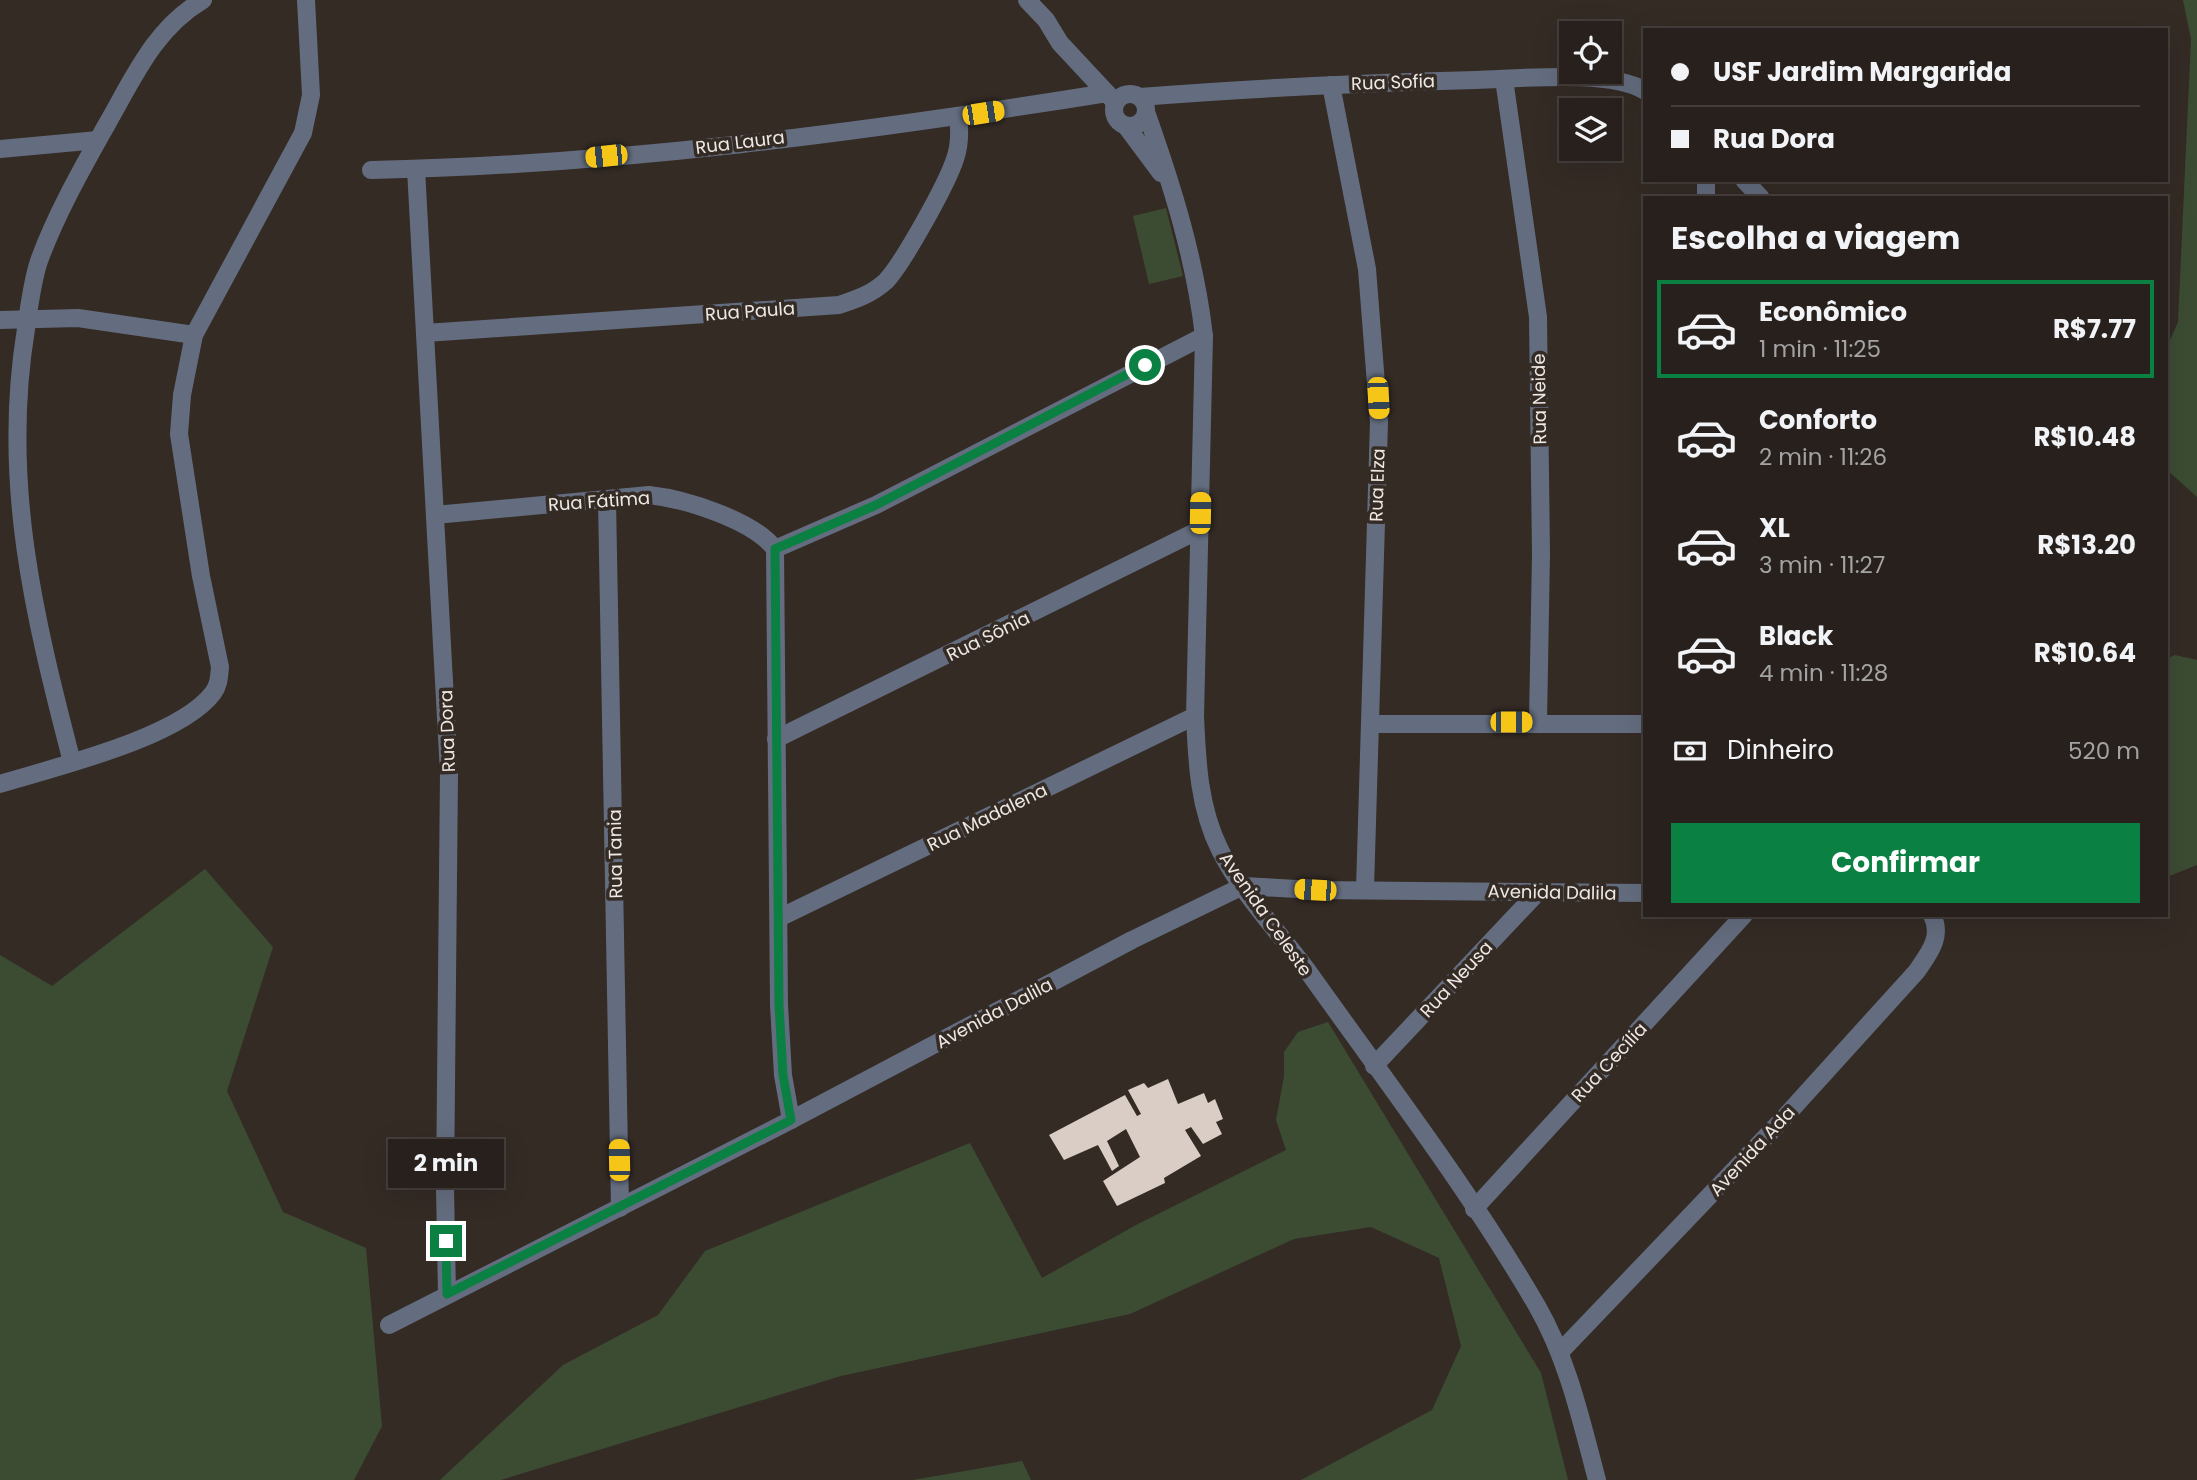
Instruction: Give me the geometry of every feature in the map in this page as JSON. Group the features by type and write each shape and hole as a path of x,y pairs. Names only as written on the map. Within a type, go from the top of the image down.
{"street":[{"path":"72,762 29,585 15,453 20,364 39,262 98,140 150,49 173,21 203,0"},
{"path":"0,784 147,736 203,704 218,682 220,667 199,563 179,434 182,395 194,335 303,133 311,95 306,0"},
{"path":"1027,0 1046,20 1060,43 1111,97 1114,117 1126,126 1141,122 1143,105 1129,93 1111,97"},
{"path":"1046,20 1050,0"},
{"name":"Rua Sofia","path":"1143,105 1331,85 1504,79 1600,79 1624,82 1643,90"},
{"name":"Rua Neide","path":"1504,79 1538,317 1541,554 1538,722"},
{"name":"Rua Elza","path":"1331,85 1367,269 1379,422 1365,889"},
{"name":"Rua Laura","path":"371,170 558,161 700,147 1111,97"},
{"name":"Avenida Celeste","path":"1143,105 1174,190 1198,282 1204,336 1195,716 1197,774 1206,813 1220,850 1243,886 1280,933 1509,1259 1561,1351 1597,1480"},
{"name":"Rua Paula","path":"425,333 839,306 867,296 887,279 937,196 956,158 960,135 958,116"},
{"name":"Avenida Celeste","path":"1126,126 1174,190"},
{"path":"0,149 98,140"},
{"name":"Rua Dora","path":"416,169 449,773 445,1188 447,1294"},
{"path":"1746,182 1759,196"},
{"path":"0,320 78,318 194,335"},
{"path":"791,1120 781,1048 775,549 876,505 1204,336"},
{"name":"Rua Fátima","path":"435,515 649,495 691,503 768,539 775,549"},
{"name":"Rua Tania","path":"607,500 620,1208"},
{"name":"Rua Sônia","path":"776,739 1199,530"},
{"name":"Rua Madalena","path":"779,918 1195,716"},
{"path":"1372,724 1643,724"},
{"name":"Avenida Dalila","path":"389,1325 791,1120 1132,940 1243,886 1643,893"},
{"name":"Rua Neusa","path":"1374,1066 1538,892"},
{"name":"Rua Cecília","path":"1474,1209 1742,917"},
{"name":"Avenida Ada","path":"1561,1351 1781,1121 1917,971 1935,945 1937,931 1933,917"}],"green space":[{"path":"2183,0 2197,0 2197,497 2168,471 2168,345 2178,322 2191,39"},
{"path":"1166,208 1183,276 1149,284 1133,216"},
{"path":"2175,655 2197,660 2197,865 2168,877 2168,658"},
{"path":"205,869 273,947 227,1091 283,1212 366,1248 382,1426 354,1480 0,1480 0,955 52,986"},
{"path":"1328,1022 1541,1373 1568,1480 1301,1480 1432,1410 1461,1346 1439,1258 1371,1227 1294,1239 1130,1314 841,1376 501,1480 440,1480 563,1365 658,1315 705,1251 970,1143 1042,1278 1136,1225 1286,1150 1276,1120 1284,1076 1284,1052 1298,1032"},
{"path":"1022,1461 1031,1480 913,1480"}],"building":[{"path":"1168,1079 1178,1104 1204,1093 1208,1103 1215,1099 1223,1119 1216,1122 1222,1134 1203,1144 1191,1127 1185,1130 1201,1156 1164,1178 1165,1183 1117,1206 1103,1181 1140,1157 1126,1129 1107,1141 1119,1166 1112,1171 1098,1145 1064,1160 1049,1135 1125,1095 1137,1116 1141,1114 1128,1090 1144,1083 1148,1088"}],"route":[{"path":"446,1241 447,1294 791,1120 783,1075 779,1005 775,549 876,505 1145,365"}]}
